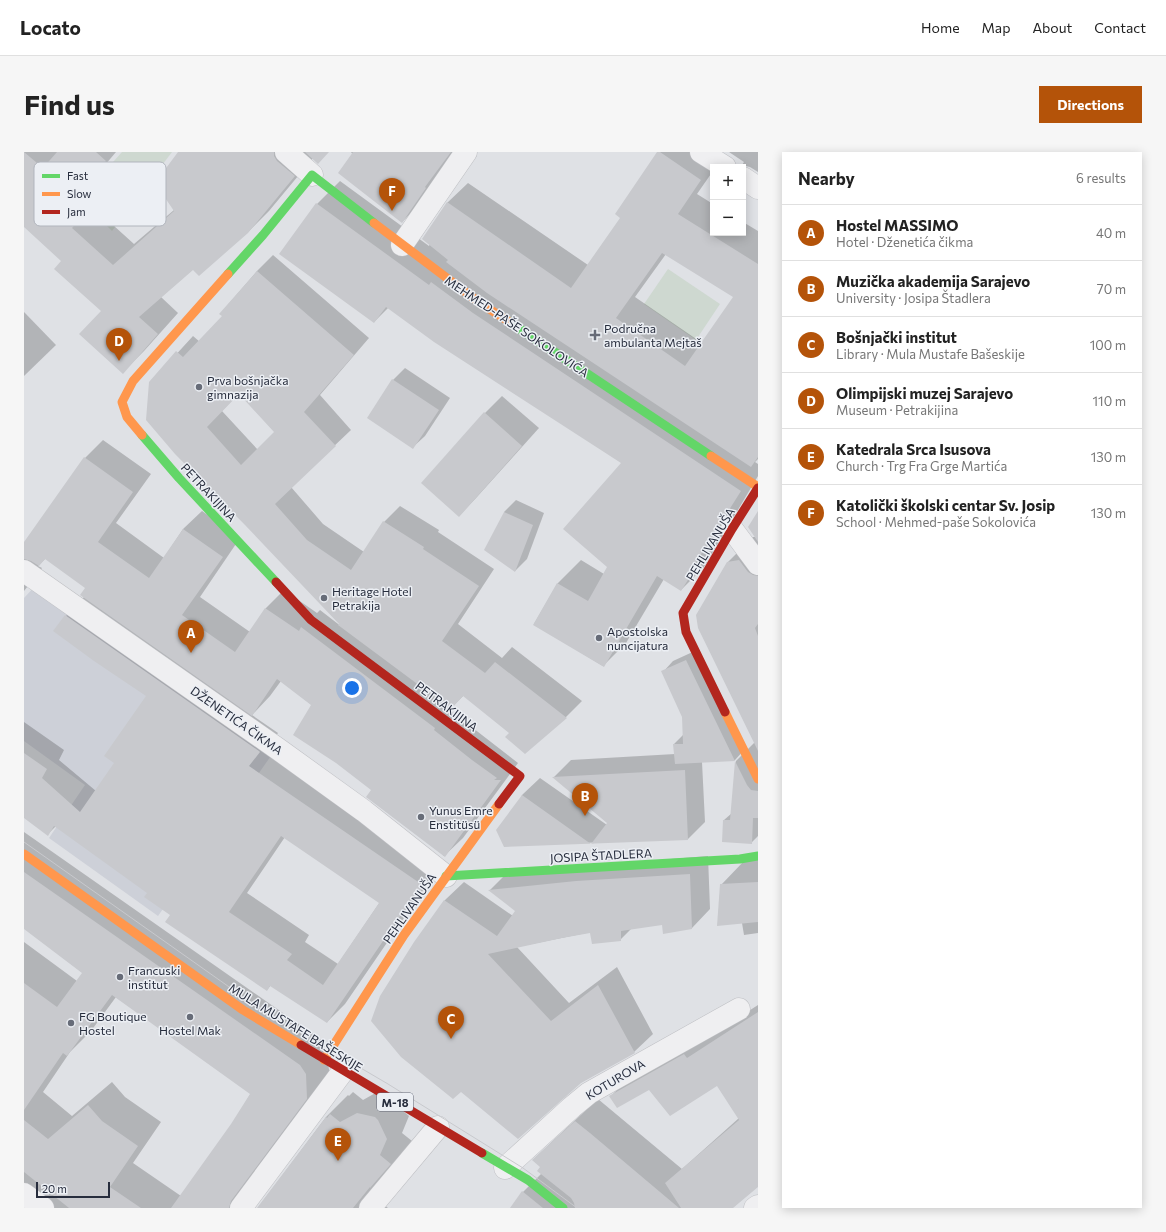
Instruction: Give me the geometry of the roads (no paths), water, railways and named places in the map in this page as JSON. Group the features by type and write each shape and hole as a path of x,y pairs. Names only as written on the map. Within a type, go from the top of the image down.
{"street":[{"name":"MEHMED-PAŠE SOKOLOVIĆA","path":"286,152 312,175 480,303 758,488"},
{"path":"402,245 466,152"},
{"path":"701,152 720,164"},
{"name":"PETRAKIJINA","path":"312,175 263,235 133,381 122,402 127,417 179,478 311,620 520,776"},
{"path":"746,180 758,188"},
{"name":"PEHLIVANUŠA","path":"758,488 732,529 683,613 686,632 758,777"},
{"path":"732,529 758,564"},
{"name":"DŽENETIĆA ČIKMA","path":"24,571 364,811 446,876"},
{"name":"PEHLIVANUŠA","path":"324,1060 404,935 520,776"},
{"name":"MULA MUSTAFE BAŠESKIJE","path":"24,854 243,1010 505,1168 528,1180 563,1208"},
{"name":"JOSIPA ŠTADLERA","path":"446,876 740,859 758,856"},
{"name":"KOTUROVA","path":"505,1168 589,1093 738,1009"},
{"path":"241,1208 343,1071"},
{"path":"370,1208 438,1127"},
{"path":"24,1194 43,1208"}],"tram line":[{"path":"24,842 249,1001 388,1084 523,1168 577,1208"}],"place":[{"name":"Katolički školski centar Sv. Josip","path":"392,211"},
{"name":"Područna ambulanta Mejtaš","path":"595,335"},
{"name":"Olimpijski muzej Sarajevo","path":"119,361"},
{"name":"Prva bošnjačka gimnazija","path":"199,387"},
{"name":"Heritage Hotel Petrakija","path":"324,598"},
{"name":"Apostolska nuncijatura","path":"599,638"},
{"name":"Hostel MASSIMO","path":"191,653"},
{"name":"Muzička akademija Sarajevo","path":"585,816"},
{"name":"Yunus Emre Enstitüsü","path":"421,817"},
{"name":"Francuski institut","path":"120,977"},
{"name":"Hostel Mak","path":"190,1017"},
{"name":"FG Boutique Hostel","path":"71,1023"},
{"name":"Bošnjački institut","path":"451,1039"},
{"name":"Katedrala Srca Isusova","path":"338,1161"}]}
